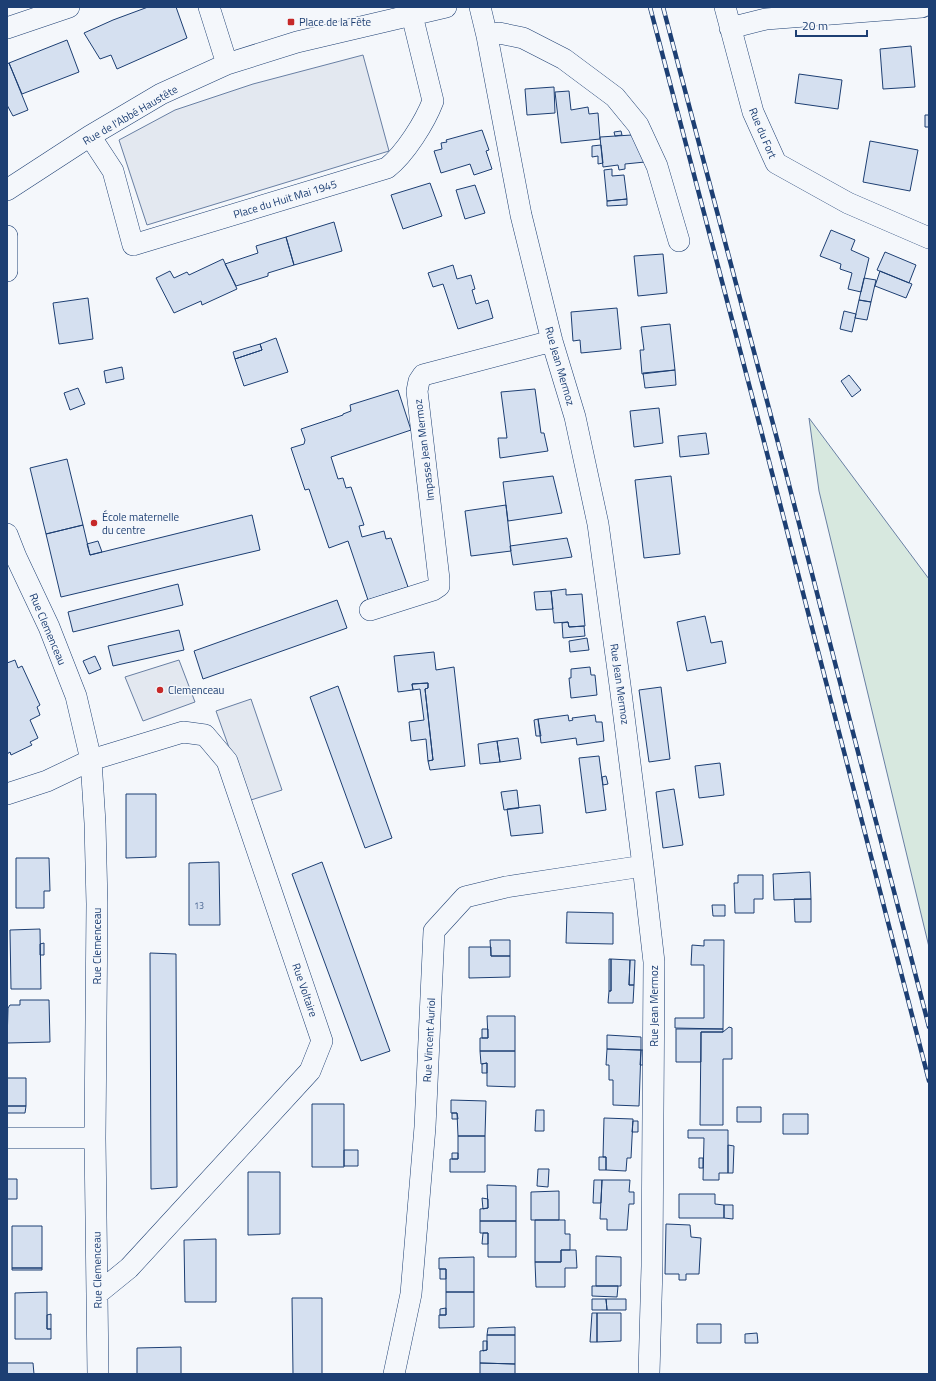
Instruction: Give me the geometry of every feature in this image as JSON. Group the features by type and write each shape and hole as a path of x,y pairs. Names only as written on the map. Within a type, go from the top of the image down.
{"street":[{"path":"7,28 69,7"},
{"path":"209,7 227,64"},
{"name":"Rue de l'Abbé Haustête","path":"7,190 90,136 161,94 227,64 297,42 410,11 446,7"},
{"name":"Rue Jean Mermoz","path":"480,7 487,36 521,215 552,341 575,417 598,524 643,866 654,962 652,1266 649,1374"},
{"name":"Rue du Fort","path":"724,7 744,76 752,112 776,163 848,203 929,238"},
{"path":"730,28 766,19 922,7"},
{"name":"Place du Huit Mai 1945","path":"90,136 113,171 133,245 387,168 396,161 428,115 433,101 416,28 410,11"},
{"path":"487,36 499,33 523,38 564,59 615,97 638,125 654,159 679,241"},
{"path":"7,236 7,271"},
{"name":"Impasse Jean Mermoz","path":"370,610 433,590 439,586 417,391 419,380 423,375 552,341"},
{"name":"Rue Clemenceau","path":"7,534 16,557 49,627 76,696 91,760 95,823 97,904 95,1138 98,1374"},
{"name":"Rue Voltaire","path":"7,794 47,781 91,760 183,732 205,735 227,761 322,1041 310,1071 129,1268 97,1294"},
{"name":"Rue Vincent Auriol","path":"394,1374 412,1294 425,1127 434,930 464,897 506,887 643,866"},
{"path":"7,1138 95,1138"}],"shaded area":[{"path":"363,55 389,151 147,225 119,140 175,110 253,84"},
{"path":"809,418 929,579 929,947 819,491"},
{"name":"Clemenceau","path":"179,660 195,702 143,721 125,677"},
{"path":"251,699 282,790 248,801 216,711"}],"building":[{"path":"148,7 176,7 187,38 117,69 111,55 100,59 84,33"},
{"path":"67,40 79,72 22,94 9,63"},
{"path":"911,46 915,87 883,89 880,49"},
{"path":"9,63 28,110 13,116 7,105 7,64"},
{"path":"799,74 842,80 838,109 795,103"},
{"path":"554,87 555,113 527,115 525,89"},
{"path":"569,91 571,110 588,107 589,114 598,113 600,139 561,143 555,92"},
{"path":"925,115 929,115 929,127 925,127"},
{"path":"482,130 489,150 486,151 492,169 474,175 470,164 441,173 434,151 442,149 441,143 447,142 446,140"},
{"path":"621,131 622,135 615,136 614,132"},
{"path":"632,135 645,162 625,164 625,169 619,170 618,165 603,167 600,137"},
{"path":"870,141 918,150 910,191 863,182"},
{"path":"601,145 603,163 598,164 598,156 592,157 592,146"},
{"path":"612,169 612,176 624,175 627,199 607,201 604,170"},
{"path":"430,183 442,216 403,229 391,195"},
{"path":"475,185 485,213 465,219 456,190"},
{"path":"627,199 627,205 607,206 607,201"},
{"path":"334,222 342,251 294,265 286,237"},
{"path":"831,230 855,240 851,250 869,258 861,292 848,289 852,273 840,269 841,264 820,256"},
{"path":"286,237 294,265 268,273 268,276 236,286 225,264 258,253 256,246"},
{"path":"885,252 916,265 909,283 877,270"},
{"path":"663,254 667,293 638,296 634,256"},
{"path":"223,259 237,289 202,305 201,301 174,313 156,278 170,271 174,278 187,272 189,275"},
{"path":"453,265 457,279 471,275 475,289 472,290 476,304 488,300 493,318 458,329 443,284 433,287 428,273"},
{"path":"880,271 912,284 906,298 875,286"},
{"path":"864,278 876,280 871,302 859,300"},
{"path":"88,298 93,339 59,344 53,303"},
{"path":"859,300 871,302 867,320 855,318"},
{"path":"617,308 621,349 581,353 580,340 573,341 571,312"},
{"path":"844,311 856,314 852,332 840,329"},
{"path":"670,324 675,370 642,374 640,350 644,350 641,327"},
{"path":"276,338 288,372 244,386 235,359 262,350 260,344"},
{"path":"260,344 262,350 235,359 233,352"},
{"path":"122,367 124,379 106,383 104,371"},
{"path":"675,370 676,385 645,388 643,373"},
{"path":"849,375 861,390 852,397 841,381"},
{"path":"78,388 85,404 70,410 64,393"},
{"path":"535,389 541,433 544,433 548,451 500,458 498,438 507,438 501,392"},
{"path":"398,390 411,430 331,457 338,479 343,478 346,488 351,487 364,525 359,526 362,537 384,531 386,539 391,538 408,587 368,600 348,541 329,548 309,489 305,490 291,448 304,444 305,440 301,429 343,415 351,411 350,405"},
{"path":"659,408 663,443 634,447 630,411"},
{"path":"706,433 709,454 680,457 678,436"},
{"path":"67,459 83,525 46,534 30,468"},
{"path":"553,476 562,513 508,521 503,482"},
{"path":"671,476 680,554 644,558 635,480"},
{"path":"506,505 511,551 471,556 465,511"},
{"path":"252,515 260,550 61,597 46,534 83,525 90,555"},
{"path":"567,538 572,557 513,565 510,546"},
{"path":"98,541 102,552 90,555 87,544"},
{"path":"178,584 183,605 73,632 68,612"},
{"path":"566,589 566,595 582,594 585,626 569,627 568,622 554,623 551,591"},
{"path":"551,591 553,609 536,610 534,592"},
{"path":"337,600 347,628 203,679 194,651"},
{"path":"705,616 711,643 722,641 726,663 687,671 677,622"},
{"path":"568,622 569,627 584,626 585,636 563,638 562,623"},
{"path":"179,630 184,650 113,666 108,646"},
{"path":"587,638 589,650 570,652 569,641"},
{"path":"434,652 436,670 454,667 465,766 430,770 428,761 433,760 425,689 428,688 428,683 412,684 413,690 398,692 394,656"},
{"path":"95,656 101,669 89,674 83,661"},
{"path":"15,660 18,668 22,666 40,705 37,707 40,715 30,720 38,738 30,742 32,745 11,755 10,752 7,754 7,663"},
{"path":"590,667 591,675 595,675 597,695 571,698 569,678 571,678 571,669"},
{"path":"428,683 428,688 425,689 433,760 428,761 426,739 411,741 409,722 424,720 420,689 413,690 412,684"},
{"path":"338,686 392,838 365,848 310,697"},
{"path":"661,687 670,759 649,762 639,690"},
{"path":"568,715 569,721 573,720 572,718 595,715 596,722 602,722 604,741 577,745 576,738 541,743 538,719"},
{"path":"538,719 541,736 536,736 534,720"},
{"path":"518,738 521,759 500,762 497,741"},
{"path":"497,741 500,762 480,764 478,744"},
{"path":"599,756 606,810 586,813 579,758"},
{"path":"720,763 724,795 699,798 695,766"},
{"path":"606,776 608,784 603,785 602,777"},
{"path":"674,789 683,845 663,848 656,792"},
{"path":"517,790 519,808 504,810 501,792"},
{"path":"126,794 156,794 156,857 126,858"},
{"path":"540,805 543,833 511,836 507,809"},
{"path":"16,858 49,858 50,891 44,891 44,908 16,908"},
{"path":"219,862 220,925 189,925 189,863"},
{"path":"322,862 390,1051 361,1061 292,874"},
{"path":"810,872 811,899 774,900 773,874"},
{"path":"738,875 763,875 763,899 754,899 754,913 735,913 734,883 738,883"},
{"path":"794,899 811,899 811,922 795,922"},
{"path":"712,905 725,905 725,916 713,916"},
{"path":"567,912 613,913 613,944 566,943"},
{"path":"40,929 41,989 11,989 10,930"},
{"path":"490,940 510,940 510,956 491,956"},
{"path":"704,940 724,940 723,1029 675,1028 675,1018 704,1018 704,965 691,965 692,945 704,946"},
{"path":"44,943 44,955 40,955 40,944"},
{"path":"469,947 491,947 491,956 510,956 510,977 469,978"},
{"path":"150,953 176,954 177,1187 151,1189"},
{"path":"609,959 611,959 611,991 609,991"},
{"path":"611,959 630,960 629,985 634,985 633,1003 608,1003 609,991 611,991"},
{"path":"630,960 635,960 634,985 629,985"},
{"path":"20,1000 49,1000 50,1042 7,1043 8,1008 10,1005 20,1005"},
{"path":"487,1016 515,1016 515,1051 480,1051 480,1038 488,1038"},
{"path":"729,1027 732,1028 732,1059 723,1059 723,1125 700,1125 701,1032 723,1032"},
{"path":"482,1029 488,1029 488,1038 482,1038"},
{"path":"676,1029 723,1029 723,1032 701,1032 701,1062 676,1062"},
{"path":"607,1035 641,1037 641,1050 607,1049"},
{"path":"607,1049 641,1050 639,1106 613,1105 613,1080 609,1080 609,1065 606,1065"},
{"path":"641,1050 643,1050 643,1065 640,1065"},
{"path":"480,1051 515,1051 515,1087 487,1086 487,1063 481,1064"},
{"path":"487,1063 487,1073 482,1073 482,1064"},
{"path":"7,1078 26,1078 26,1106 7,1106"},
{"path":"451,1100 486,1101 485,1136 458,1136 457,1113 451,1113"},
{"path":"312,1104 344,1104 344,1167 312,1167"},
{"path":"7,1106 26,1106 25,1113 7,1113"},
{"path":"737,1107 761,1107 761,1122 737,1122"},
{"path":"536,1110 544,1110 544,1131 535,1131"},
{"path":"452,1113 457,1113 458,1119 452,1119"},
{"path":"783,1114 808,1114 808,1134 783,1134"},
{"path":"604,1118 633,1119 631,1158 627,1158 626,1171 606,1170 606,1157 603,1157"},
{"path":"633,1121 638,1121 638,1132 632,1132"},
{"path":"688,1130 728,1130 728,1173 719,1173 719,1180 703,1180 704,1138 688,1138"},
{"path":"458,1136 485,1136 485,1172 450,1172 450,1159 458,1159"},
{"path":"728,1145 734,1146 733,1173 728,1173"},
{"path":"344,1150 358,1150 358,1166 344,1166"},
{"path":"452,1153 458,1153 458,1159 452,1159"},
{"path":"599,1157 606,1157 606,1170 599,1170"},
{"path":"699,1158 703,1158 703,1168 699,1168"},
{"path":"538,1169 549,1169 548,1187 537,1186"},
{"path":"248,1172 280,1172 280,1234 248,1235"},
{"path":"7,1179 17,1179 17,1199 7,1199"},
{"path":"594,1180 602,1180 601,1203 593,1203"},
{"path":"602,1180 630,1180 629,1192 634,1192 634,1204 629,1204 627,1230 607,1230 607,1219 600,1219"},
{"path":"487,1185 516,1186 516,1221 480,1221 480,1209 488,1208"},
{"path":"559,1191 559,1220 531,1220 531,1192"},
{"path":"679,1194 715,1194 715,1204 724,1205 724,1218 679,1218"},
{"path":"482,1198 488,1199 488,1208 483,1209"},
{"path":"724,1205 733,1205 733,1219 724,1218"},
{"path":"535,1220 565,1220 565,1234 570,1234 570,1250 561,1250 561,1262 535,1262"},
{"path":"480,1221 516,1221 516,1257 488,1257 488,1233 480,1233"},
{"path":"666,1224 690,1225 691,1237 701,1238 699,1274 686,1274 686,1280 679,1280 679,1274 665,1274"},
{"path":"12,1226 42,1226 42,1268 12,1268"},
{"path":"483,1233 488,1233 488,1244 482,1244"},
{"path":"216,1239 216,1302 185,1302 184,1240"},
{"path":"561,1250 576,1250 577,1268 565,1268 565,1287 536,1287 535,1262 561,1262"},
{"path":"596,1256 621,1257 621,1286 596,1286"},
{"path":"474,1257 474,1292 446,1292 446,1269 439,1269 439,1258"},
{"path":"12,1268 42,1268 42,1270 12,1270"},
{"path":"440,1269 446,1269 446,1279 440,1279"},
{"path":"592,1286 618,1286 617,1297 592,1296"},
{"path":"47,1292 47,1329 51,1329 51,1339 15,1339 15,1293"},
{"path":"446,1292 474,1292 474,1327 439,1328 439,1315 446,1315"},
{"path":"292,1298 322,1298 322,1374 293,1374"},
{"path":"592,1299 606,1299 607,1310 592,1310"},
{"path":"606,1299 626,1299 626,1310 607,1310"},
{"path":"446,1308 446,1315 440,1315 440,1309"},
{"path":"592,1313 597,1313 597,1342 590,1342"},
{"path":"597,1313 621,1313 621,1341 597,1342"},
{"path":"51,1314 51,1329 47,1329 47,1315"},
{"path":"697,1324 721,1324 721,1343 697,1343"},
{"path":"515,1327 515,1335 487,1335 488,1328"},
{"path":"757,1333 758,1343 745,1343 745,1334"},
{"path":"487,1335 515,1335 515,1364 480,1363 480,1351 487,1350"},
{"path":"483,1341 487,1341 487,1350 483,1351"},
{"path":"181,1347 181,1374 137,1374 137,1348"},
{"path":"7,1363 33,1363 34,1374 7,1374"},
{"path":"480,1363 515,1364 515,1374 480,1374"}],"railway":[{"path":"650,7 929,1081"},
{"path":"663,7 786,473 929,1027"}],"place":[{"name":"Place de la Fête","path":"291,22"},
{"name":"École maternelle du centre","path":"94,523"},
{"name":"Clemenceau","path":"160,690"}]}
